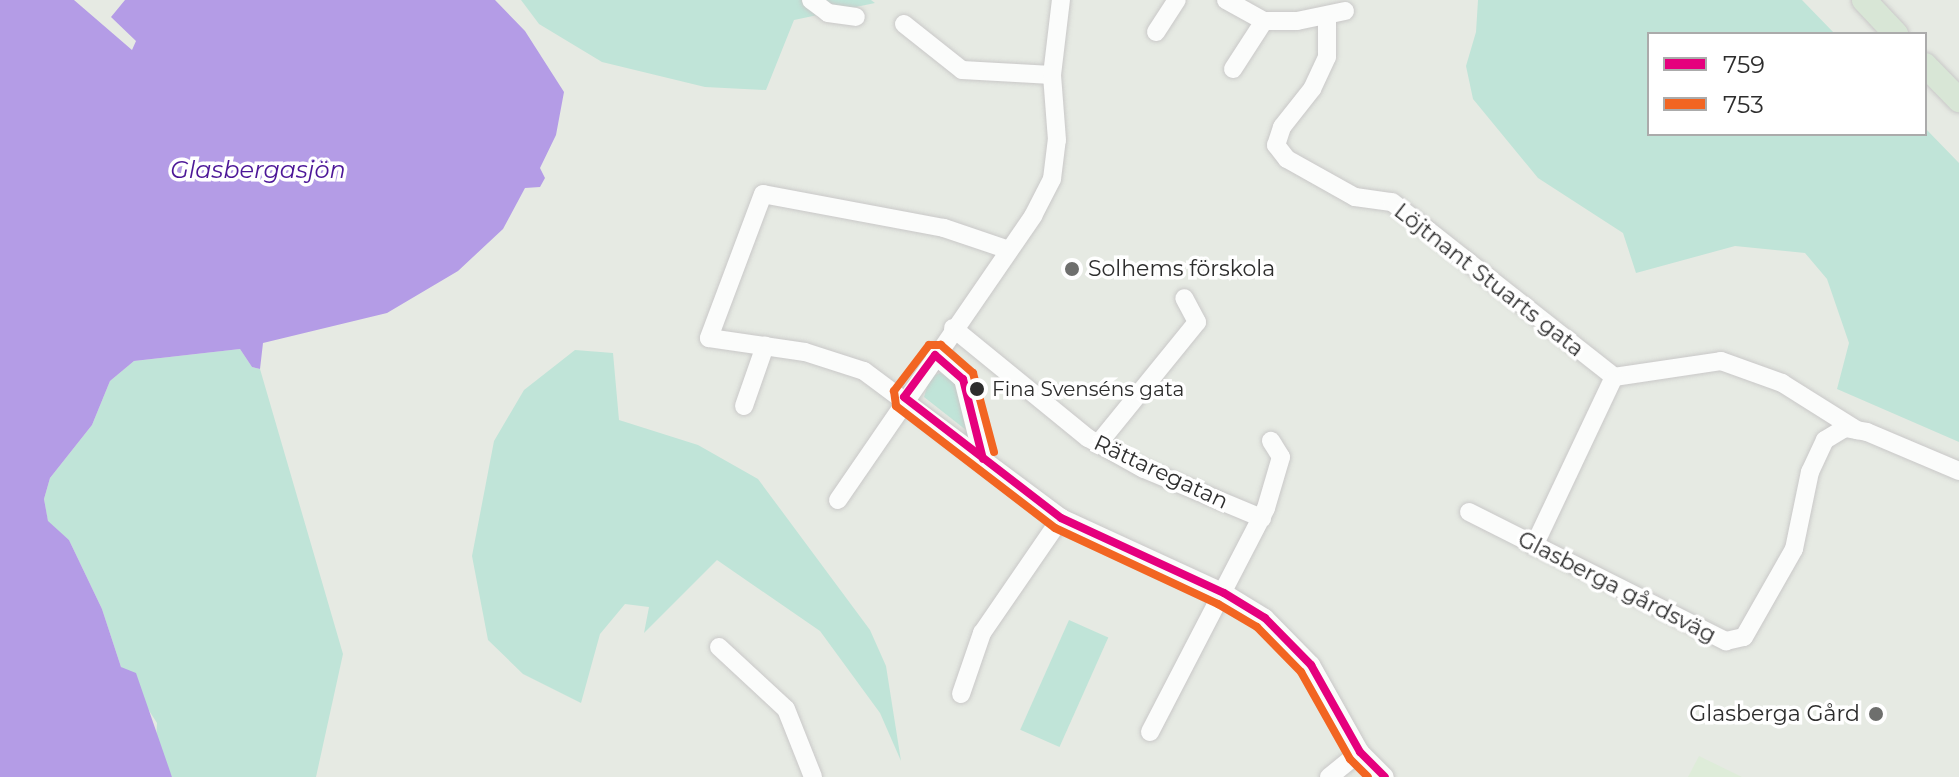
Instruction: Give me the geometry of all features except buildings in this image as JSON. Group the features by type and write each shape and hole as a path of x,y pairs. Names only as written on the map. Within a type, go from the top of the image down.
{"main road":[{"path":"1864,0 1894,32"},
{"path":"1927,67 1959,100"}],"street":[{"path":"811,0 828,13 856,17"},
{"path":"838,500 904,397 1009,250 1052,179 1057,140 1052,75 1061,0"},
{"path":"1156,32 1177,0"},
{"path":"1226,0 1264,21 1233,69"},
{"name":"Löjtnant Stuarts gata","path":"1264,21 1336,14 1327,57 1312,89 1282,127 1276,145 1287,159 1355,197 1392,202 1614,377"},
{"path":"904,24 962,70 1052,75"},
{"path":"1009,250 914,221 763,194 709,338 765,346 845,364 904,397 1061,518 1224,593 1265,618 1311,665 1360,752 1385,777"},
{"path":"1098,444 1197,322 1184,298"},
{"name":"Rättaregatan","path":"953,328 1098,444 1154,474 1262,518"},
{"path":"744,406 765,346"},
{"path":"935,355 963,379 983,459"},
{"path":"1534,546 1614,377 1721,361 1782,383 1857,430 1959,471"},
{"name":"Glasberga gårdsväg","path":"1469,512 1708,636 1726,641 1744,637 1794,549 1810,472 1825,440 1845,428 1857,430"},
{"path":"1150,732 1262,518 1281,457 1271,441"},
{"path":"961,694 982,633 1061,518"},
{"path":"719,647 786,709 813,777"},
{"path":"1329,777 1360,752"}],"shaded area":[{"path":"521,0 871,0 875,3 794,20 766,90 705,87 602,62 539,24"},
{"path":"1478,0 1802,0 1833,32 1647,32 1647,136 1927,136 1927,130 1959,163 1959,442 1837,389 1849,343 1827,279 1805,253 1735,246 1636,273 1623,233 1538,178 1473,99 1466,66 1476,32"},
{"path":"240,349 252,367 260,369 343,654 316,777 172,777 156,742 157,723 121,667 102,609 69,540 48,522 44,499 50,478 92,425 110,381 134,361"},
{"path":"575,350 613,353 619,420 698,445 758,479 870,630 886,666 901,761 880,713 820,631 717,560 644,633 649,607 625,604 600,634 581,703 523,674 488,640 472,556 494,441 524,390"},
{"path":"940,373 955,381 966,430 924,397 930,377"},
{"path":"1069,620 1108,637 1059,747 1020,730"},
{"path":"1699,756 1742,777 1688,777"}],"water":[{"name":"Glasbergasjön","path":"0,0 74,0 132,50 136,41 111,17 125,0 495,0 525,31 564,92 556,135 540,168 545,178 540,187 525,188 503,229 458,271 387,313 263,343 260,369 252,367 240,349 134,361 110,381 92,425 50,478 44,499 48,521 69,540 102,609 121,667 136,673 172,777 0,777"}],"transit line":[{"name":"753","path":"994,452 973,373 941,345 929,345 894,391 896,406 1055,528 1218,604 1257,627 1301,672 1350,759 1368,777"},
{"name":"759","path":"935,355 904,397 1061,518 1224,593 1265,618 1311,665 1360,752 1385,777"},
{"name":"759","path":"935,355 963,379 983,459"}],"place":[{"name":"Solhems förskola","path":"1072,269"},
{"name":"Fina Svenséns gata","path":"977,389"},
{"name":"Glasberga Gård","path":"1876,714"}]}
